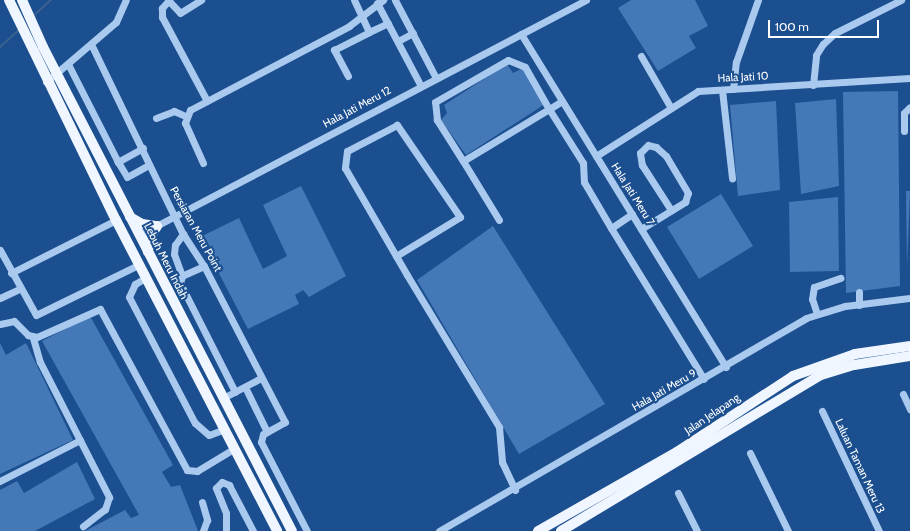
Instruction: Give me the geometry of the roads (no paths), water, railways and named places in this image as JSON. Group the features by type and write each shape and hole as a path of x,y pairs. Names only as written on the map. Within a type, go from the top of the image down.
{"main road":[{"name":"Lebuh Meru Indah","path":"22,0 56,73 292,531"},
{"path":"10,3 32,54 103,195 277,531"},
{"path":"103,195 127,231 139,235 135,244 139,266"},
{"path":"130,217 142,224 158,226 150,237 148,252"},
{"name":"Jalan Jelapang","path":"538,531 677,452 793,376 855,354 910,346"},
{"name":"Jalan Jelapang","path":"561,531 821,375 854,365 910,356"}],"street":[{"path":"46,82 116,22 126,0"},
{"path":"201,0 180,14 169,0 162,8 162,17 207,101"},
{"path":"354,0 369,32"},
{"path":"396,0 436,78"},
{"name":"Hala Jati Meru 12","path":"139,235 586,0"},
{"path":"733,89 736,62 758,0"},
{"path":"812,85 816,55 823,44 835,33 901,0"},
{"path":"185,116 207,101 327,38 380,2 388,23 421,86"},
{"path":"334,50 388,23"},
{"path":"398,41 413,33"},
{"name":"Hala Jati Meru 7","path":"521,34 726,366"},
{"path":"327,38 348,76"},
{"name":"Persiaran Meru Point","path":"91,44 143,148 183,234 204,266 285,422 267,432"},
{"path":"641,56 671,108"},
{"path":"499,220 437,120 434,106 440,97 508,60 525,67 583,163 584,182 704,379"},
{"path":"68,64 127,177 150,165"},
{"name":"Hala Jati 10","path":"596,156 698,91 910,78"},
{"path":"722,90 732,178"},
{"path":"463,161 562,101"},
{"path":"904,131 904,113 910,107"},
{"path":"156,118 174,111 185,116"},
{"path":"185,116 188,132 203,163"},
{"path":"396,256 460,217 397,125 347,151 344,162 396,256 499,427 501,457 514,490"},
{"path":"641,229 685,202 687,189 666,156 656,147 648,145 640,153 642,165 671,210"},
{"path":"118,162 143,148"},
{"path":"611,228 632,214"},
{"path":"11,273 116,220"},
{"path":"183,234 175,245 174,254 182,276 180,283 236,392"},
{"path":"0,250 32,312 38,315 139,266"},
{"path":"182,276 204,266"},
{"path":"145,278 135,284 129,297 195,423 209,435 225,429"},
{"path":"817,314 812,298 814,287 840,278"},
{"path":"0,298 19,289"},
{"path":"858,292 859,305"},
{"name":"Hala Jati Meru 9","path":"439,531 514,490 806,318 817,314 859,305 910,298"},
{"path":"33,338 100,309 187,470 197,471 235,448"},
{"path":"0,324 14,321 33,338 40,362 109,497 106,509 83,526"},
{"path":"223,398 261,378"},
{"path":"244,387 267,432 261,442 307,531"},
{"path":"903,394 910,408"},
{"name":"Laluan Taman Meru 13","path":"822,411 879,531"},
{"path":"0,481 80,440"},
{"path":"750,452 788,531"},
{"path":"226,531 226,513 216,488 222,482 229,485 253,531"},
{"path":"678,493 697,531"},
{"path":"202,502 207,520 203,531"}],"waterway":[{"path":"33,16 51,0"},
{"path":"0,47 20,29"}]}
